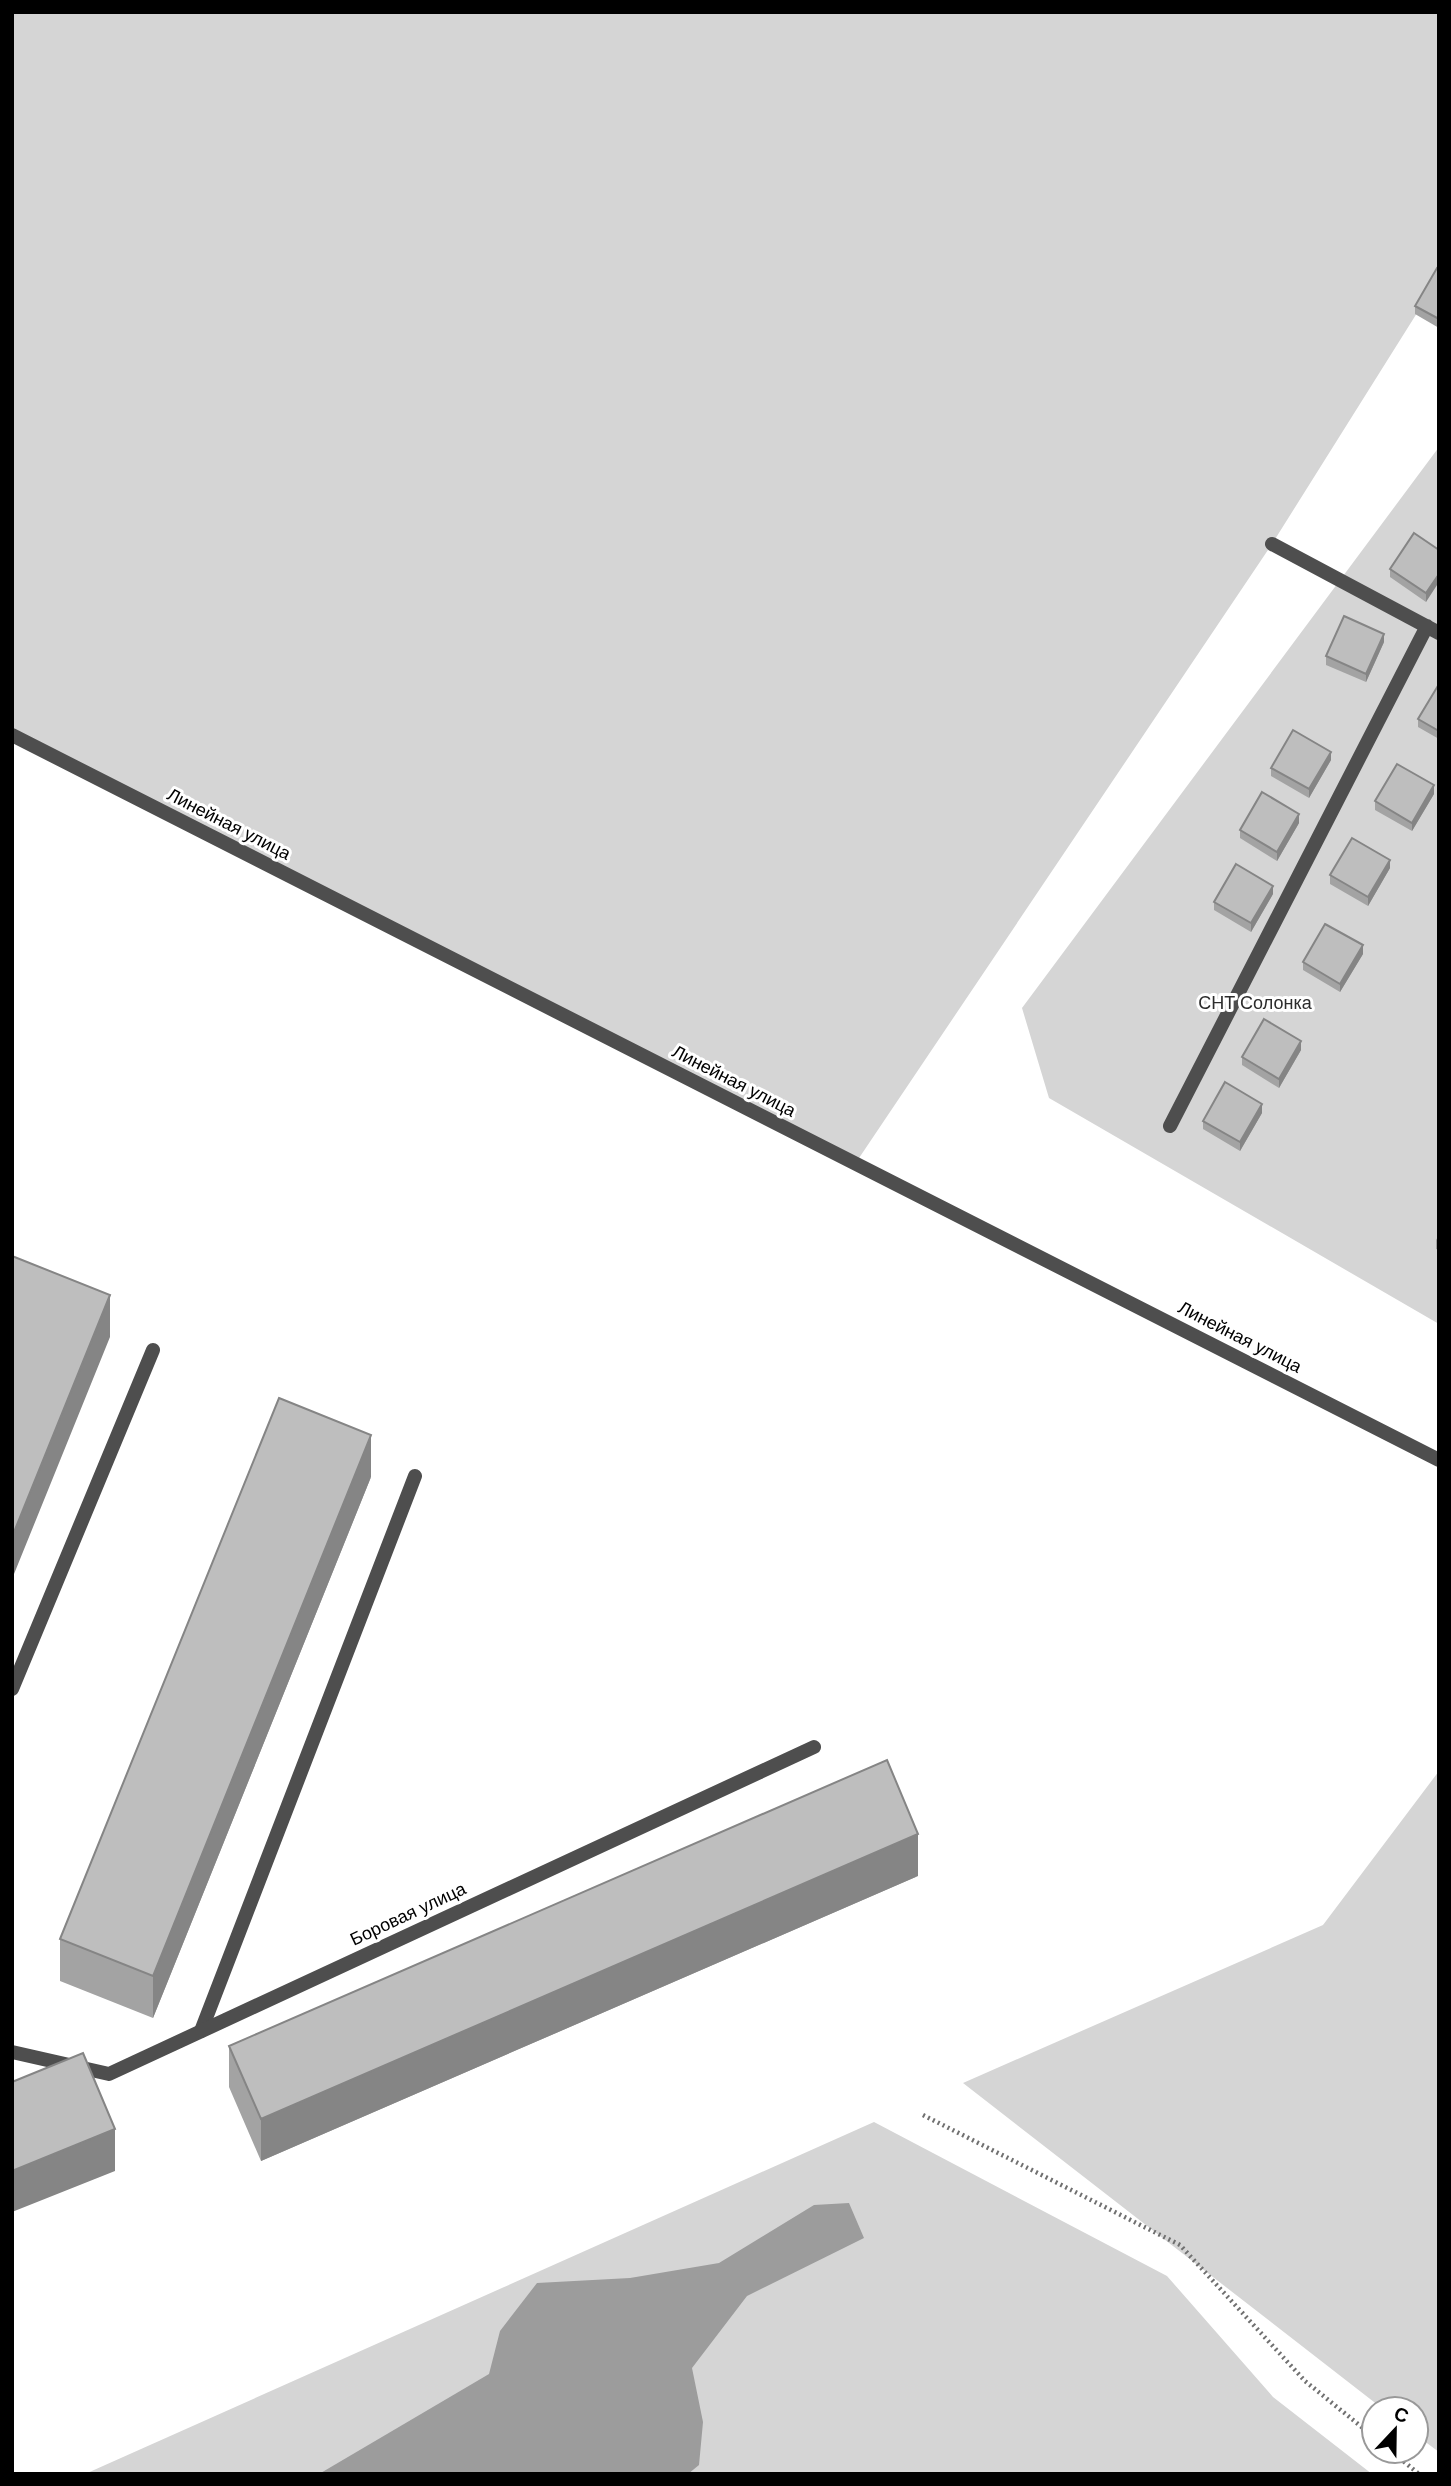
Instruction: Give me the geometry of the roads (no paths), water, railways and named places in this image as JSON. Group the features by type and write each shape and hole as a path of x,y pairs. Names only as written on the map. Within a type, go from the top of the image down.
{"street":[{"path":"1170,1126 1433,629 1272,544"},
{"name":"Линейная улица","path":"12,735 1439,1460"},
{"path":"12,1689 153,1350"},
{"path":"201,2032 415,1476"},
{"name":"Боровая улица","path":"12,2052 109,2074 814,1747"},
{"path":"50,2076 76,2066"}],"park label":[{"name":"СНТ Солонка","path":"1255,1003"}]}
